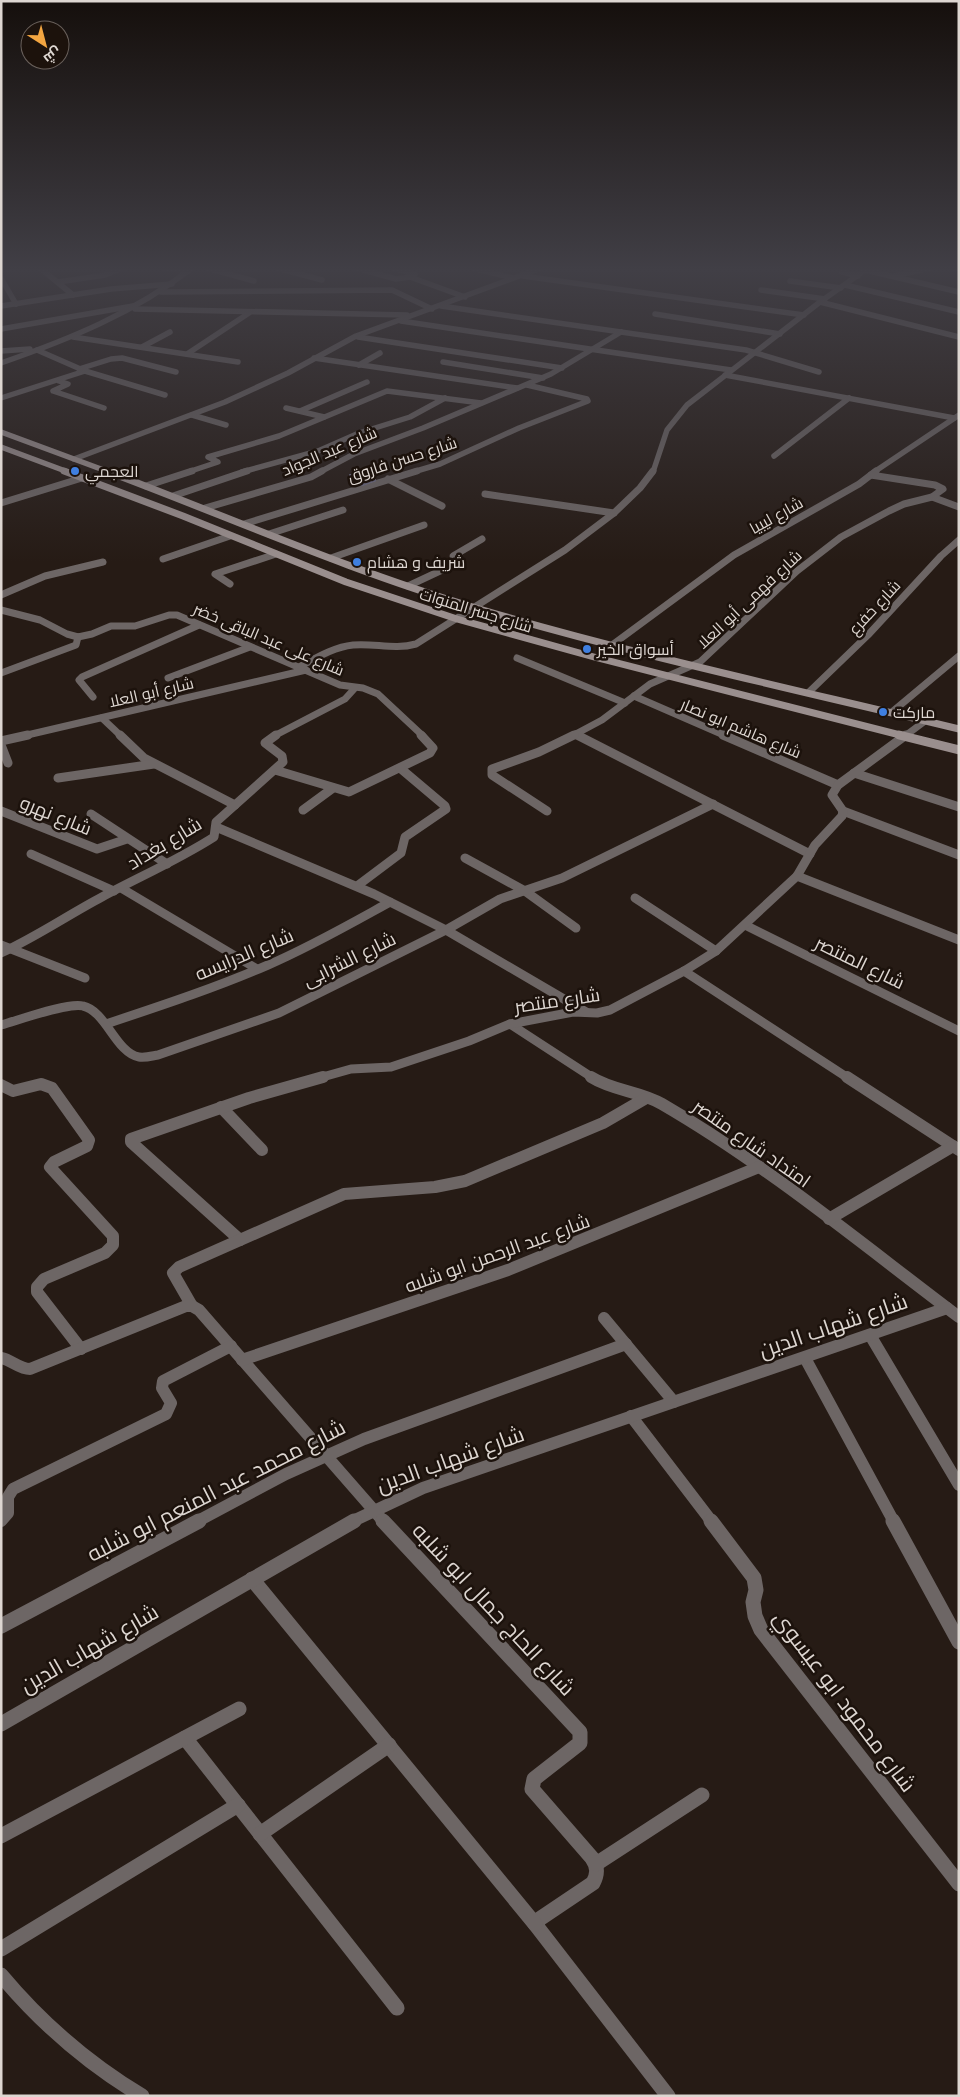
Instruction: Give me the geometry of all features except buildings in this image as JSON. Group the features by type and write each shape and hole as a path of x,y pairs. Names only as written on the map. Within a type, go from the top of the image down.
{"street":[{"path":"74,366 165,395"},
{"path":"1,398 58,380 93,366"},
{"path":"152,366 176,372"},
{"path":"74,459 258,388 299,366"},
{"path":"365,366 518,388"},
{"path":"467,366 543,378"},
{"path":"548,366 562,368"},
{"name":"شارع عبد الجواد","path":"206,508 311,477 354,454 527,385 566,366"},
{"path":"704,366 731,370"},
{"path":"303,668 348,646 360,645 395,649 416,644 565,550 614,514 640,488 652,474 664,436 671,425 687,405 737,366"},
{"path":"799,366 819,372"},
{"path":"725,375 956,416"},
{"path":"58,380 68,384 53,391 104,408"},
{"path":"300,412 367,382"},
{"name":"شارع حسن فاروق","path":"244,524 440,464 519,428 588,401 587,399 527,385"},
{"path":"146,486 218,463 208,457 279,436 387,391 482,403"},
{"path":"173,496 240,473 318,452 358,434 410,417 445,398"},
{"path":"774,456 849,398"},
{"path":"286,408 324,417"},
{"path":"192,415 226,425"},
{"name":"شارع ليبيا","path":"612,646 734,555 845,493 956,416"},
{"name":"شارع جسر المنوات","path":"1,432 206,508 331,558 475,608 612,646 959,729"},
{"name":"شارع جسر المنوات","path":"3,450 82,478 363,588 457,619 523,639 959,750"},
{"path":"872,475 942,487 942,490 932,497"},
{"path":"1,503 82,478"},
{"path":"388,479 442,506"},
{"path":"485,494 614,514"},
{"path":"932,497 959,507"},
{"name":"شارع فهمى أبو العلا","path":"546,811 492,775 491,771 494,768 539,752 576,734 625,704 650,684 704,660 797,572 841,537 897,507 932,497"},
{"path":"269,534 343,510"},
{"path":"331,558 424,525"},
{"path":"163,559 230,536"},
{"path":"408,586 455,564 453,556 482,539"},
{"name":"شارع خفرع","path":"809,692 868,635 941,556 959,540"},
{"path":"230,584 215,574 276,554"},
{"path":"1,595 46,576 103,562"},
{"path":"1,610 40,620 67,634 78,636 78,644 73,647 1,673"},
{"name":"شارع على عبد الباقى خضر","path":"78,636 92,634 111,626 135,626 169,615 177,615 340,685 363,688 378,694 433,746 430,753 400,768"},
{"path":"93,697 79,681 82,676 199,625"},
{"path":"168,678 250,647"},
{"path":"892,712 959,656"},
{"path":"517,658 625,704"},
{"name":"شارع أبو العلا","path":"1,743 303,668"},
{"path":"355,688 345,699 268,739 265,743 284,758 282,764 276,770 333,788 354,791 400,768 445,806 446,809 405,837 400,852 357,886"},
{"name":"شارع هاشم ابو نصار","path":"634,696 838,785"},
{"path":"102,718 135,751 154,764 235,805"},
{"path":"925,720 838,785 832,795 843,811 959,855"},
{"path":"576,734 810,854"},
{"path":"1,743 8,763"},
{"path":"58,778 154,764"},
{"name":"شارع بغداد","path":"1,953 214,837 216,822 276,770"},
{"path":"854,773 959,807"},
{"path":"303,810 333,788"},
{"name":"شارع الشرابى","path":"1,1025 75,1005 92,1009 129,1053 139,1057 152,1056 220,1035 279,1013 446,930 500,899 562,878 713,804"},
{"name":"شارع منتصر","path":"240,1240 131,1142 134,1137 221,1107 351,1069 392,1067 510,1024 573,1012 597,1013 610,1010 684,971 716,951 797,876 824,834 838,822 843,811"},
{"name":"شارع نهرو","path":"3,813 97,849 126,839"},
{"path":"90,814 167,864"},
{"path":"216,827 357,886 390,902 446,930 587,1012"},
{"path":"31,854 117,889 257,969"},
{"path":"466,858 525,891 576,928"},
{"path":"797,876 959,940"},
{"path":"634,898 716,951"},
{"name":"شارع الدرايسه","path":"106,1024 172,1002 257,969 343,928 390,902"},
{"name":"شارع المنتصر","path":"745,925 959,1031"},
{"path":"1,944 85,978"},
{"path":"684,971 956,1148 829,1219"},
{"name":"امتداد شارع منتصر","path":"510,1024 602,1083 646,1098 672,1110 760,1167 959,1317"},
{"path":"4,1090 21,1090 41,1084 52,1088 89,1140 87,1146 54,1162 50,1167 113,1236 113,1245 105,1253 44,1279 37,1287 38,1296 82,1349"},
{"path":"240,1240 344,1194 436,1187 465,1181 603,1123 646,1098"},
{"path":"221,1107 262,1150"},
{"name":"شارع عبد الرحمن ابو شلبه","path":"242,1360 508,1270 760,1167"},
{"name":"شارع الحاج جمال ابو شلبه","path":"240,1240 174,1270 173,1273 192,1306 199,1310 373,1510 580,1732 580,1743 534,1779 532,1789 596,1864"},
{"path":"1,1358 10,1360 24,1370 30,1370 186,1306 192,1306"},
{"name":"شارع شهاب الدين","path":"1,1724 373,1510 423,1488 947,1308"},
{"path":"604,1318 674,1402"},
{"path":"870,1335 959,1485"},
{"name":"شارع محمد عبد المنعم ابو شلبه","path":"1,1626 286,1474 364,1439 626,1344"},
{"path":"1,1521 8,1514 10,1505 8,1497 13,1488 166,1414 171,1403 162,1388 166,1378 230,1346"},
{"path":"805,1358 959,1642"},
{"name":"شارع محمود ابو عيسوي","path":"631,1416 754,1578 756,1590 753,1602 755,1616 761,1630 959,1884"},
{"path":"252,1579 535,1924 668,2096"},
{"path":"1,1836 238,1709"},
{"path":"185,1738 397,2008"},
{"path":"260,1834 389,1745"},
{"path":"535,1924 593,1882 597,1877 596,1864 702,1795"},
{"path":"1,1949 238,1805"},
{"path":"1,1975 22,2002 65,2043 114,2080 142,2096"}],"place":[{"name":"العجمي","path":"75,471"},
{"name":"شريف و هشام","path":"357,562"},
{"name":"أسواق الخير","path":"587,649"},
{"name":"ماركت","path":"883,712"}]}
